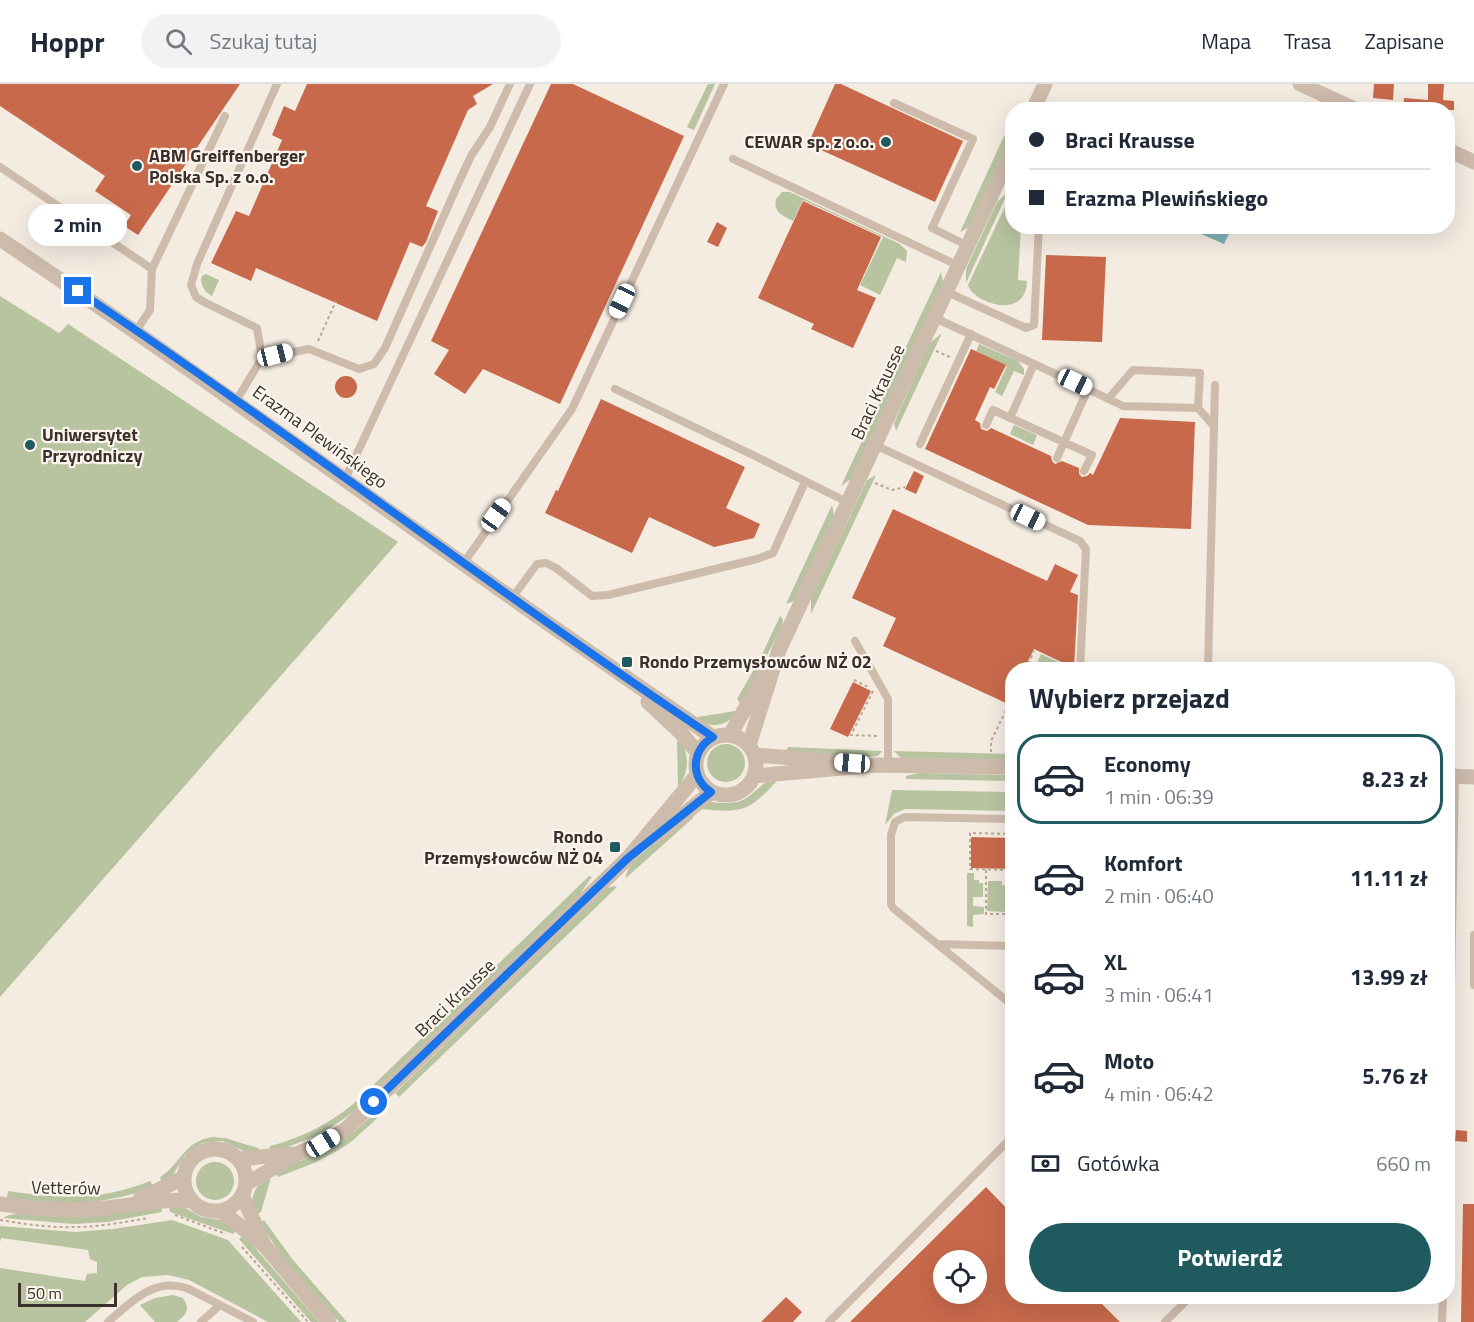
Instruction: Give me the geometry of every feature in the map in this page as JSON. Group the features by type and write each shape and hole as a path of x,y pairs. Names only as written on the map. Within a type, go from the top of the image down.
{"street":[{"path":"1036,102 1045,84"},
{"path":"1300,84 1339,102"},
{"path":"1455,153 1474,162"},
{"name":"Braci Krausse","path":"730,735 779,650 968,246 1005,182"},
{"name":"Erazma Plewińskiego","path":"0,239 236,400 463,564 713,737"},
{"name":"Braci Krausse","path":"752,750 779,650"},
{"name":"Erazma Plewińskiego","path":"615,671 680,732 698,753"},
{"path":"730,735 737,736 752,750 756,769 746,788 726,795 711,792 703,785 697,775 695,764 704,744 713,737 730,735"},
{"path":"752,750 881,765 1005,767"},
{"path":"754,776 881,765"},
{"name":"Braci Krausse","path":"628,858 697,775"},
{"path":"1455,776 1474,777"},
{"name":"Braci Krausse","path":"244,1189 299,1153 323,1143 346,1129 628,858 711,792"},
{"path":"244,1189 236,1204 221,1211 205,1210 191,1201 184,1188 183,1178 190,1161 205,1150 223,1150 239,1159 244,1168 244,1189 264,1245"},
{"name":"Braci Krausse","path":"239,1159 299,1153"},
{"name":"Vetterów","path":"132,1203 183,1178"},
{"name":"Vetterów","path":"0,1204 71,1210 102,1209 132,1203 191,1201"},
{"path":"221,1211 264,1245 329,1322"}],"lane":[{"path":"236,400 262,358 257,328 196,297 191,285 197,264 277,84"},
{"path":"262,358 309,349 359,369 374,364 385,348 466,166 490,127 510,84"},
{"path":"345,479 530,84"},
{"path":"463,564 572,409 724,84"},
{"path":"894,103 973,139 932,228 968,246"},
{"path":"136,331 150,310 152,269 225,116"},
{"path":"733,159 959,266"},
{"path":"0,167 152,269"},
{"path":"947,292 1026,328 1034,325 1039,234"},
{"path":"935,318 1123,406 1198,408"},
{"path":"920,444 971,334"},
{"path":"1010,418 1034,364"},
{"path":"1108,399 1133,370 1200,373 1198,408 1214,426"},
{"path":"1208,662 1215,385"},
{"path":"615,389 849,503"},
{"path":"1057,458 1088,389"},
{"path":"986,426 993,410 1064,442 1092,455 1084,471"},
{"path":"875,445 1080,541 1086,549 1080,662"},
{"path":"512,598 537,564 546,563 556,568 592,596 608,596 773,553 805,482"},
{"path":"855,641 888,699 888,737 881,765"},
{"path":"1005,819 905,817 895,822 891,835 891,904 896,911 1005,999"},
{"path":"1474,935 1474,985"},
{"path":"936,944 1005,946"},
{"path":"829,1322 1005,1144"},
{"path":"108,1322 144,1292 160,1286 180,1286 253,1322"},
{"path":"1165,1322 1183,1304"},
{"path":"1442,1322 1443,1304"},
{"path":"202,1322 220,1305"}],"path":[{"path":"936,351 954,360"},
{"path":"874,483 892,490 905,487"},
{"path":"1029,662 1034,651"},
{"path":"854,680 874,690 851,735 888,737"},
{"path":"992,752 992,741 1005,716"},
{"path":"1005,834 970,833 970,869 1005,870"},
{"path":"986,870 986,914 1005,914"},
{"path":"172,1214 230,1235"},
{"path":"0,1220 75,1227 104,1225 158,1216"},
{"path":"237,1241 308,1322"}],"green space":[{"path":"708,84 715,84 694,130 687,127"},
{"path":"1004,136 1005,149 969,227 960,232"},
{"path":"782,192 790,192 900,244 907,251 906,262 897,258 880,295 860,285 883,237 803,200 793,221 777,210 776,199"},
{"path":"1005,195 966,283 966,269 997,202"},
{"path":"1005,207 1005,234 1021,234 1018,280 1027,281 1024,294 1018,301 1009,305 999,305 979,297 968,285"},
{"path":"941,272 943,282 851,479 841,486"},
{"path":"206,274 219,280 212,296 202,285 202,276"},
{"path":"0,296 59,333 68,324 398,542 0,997"},
{"path":"942,333 896,431 894,423 930,343"},
{"path":"979,344 1018,361 1024,369 1024,375 1014,371 1002,396 995,392 1007,366 976,352"},
{"path":"1014,425 1037,435 1033,445 1010,434"},
{"path":"876,475 811,614 811,599 867,480"},
{"path":"832,505 834,515 794,601 786,604"},
{"path":"780,616 783,620 782,627 741,704 737,699 761,657"},
{"path":"1041,654 1058,662 1037,662"},
{"path":"737,712 733,717 718,725 696,720 698,717"},
{"path":"680,739 687,764 682,782 678,787 677,742"},
{"path":"726,744 740,749 745,763 740,777 726,782 712,777 707,763 712,749"},
{"path":"788,747 882,751 878,756 868,757 785,753"},
{"path":"894,751 1005,754 1005,760 901,758"},
{"path":"919,773 1005,775 1005,781 906,779 906,776"},
{"path":"777,776 776,782 751,805 726,811 701,809 709,802 730,803 744,800"},
{"path":"892,790 1005,792 1005,811 906,809 895,813 885,825"},
{"path":"693,814 693,818 626,878 634,862 643,853"},
{"path":"967,873 974,873 974,880 983,883 983,897 973,897 973,906 984,907 984,914 973,915 973,927 967,926"},
{"path":"589,876 592,877 579,895 354,1111 314,1136 269,1152 270,1146 317,1128 338,1116 358,1100"},
{"path":"988,881 1002,881 1002,885 1005,886 1005,912 987,911"},
{"path":"617,887 399,1097 395,1093 607,888"},
{"path":"381,1107 385,1111 351,1142 314,1163 278,1177 276,1172 336,1145"},
{"path":"212,1137 225,1138 258,1148 260,1151 250,1154 222,1141 202,1143 185,1155 171,1178 162,1184 160,1177 188,1148"},
{"path":"215,1162 229,1167 234,1181 229,1195 215,1200 201,1195 196,1181 201,1167"},
{"path":"269,1176 270,1181 261,1212 256,1215 253,1203 254,1193 256,1188"},
{"path":"150,1181 154,1187 99,1201 46,1202 7,1198 8,1191 63,1197 97,1195 132,1188"},
{"path":"169,1205 180,1205 201,1217 221,1220 238,1229 233,1234 170,1212"},
{"path":"161,1206 162,1212 107,1222 74,1224 3,1218 12,1214 85,1216"},
{"path":"172,1220 228,1240 301,1322 268,1322 189,1280 168,1275 142,1277 127,1285 85,1322 0,1322 0,1268 85,1281 87,1274 97,1273 97,1262 90,1259 88,1250 1,1238 0,1242 0,1226 75,1232"},
{"path":"264,1220 293,1260 347,1322 339,1322 283,1258 260,1223"},
{"path":"244,1235 319,1322 311,1322 239,1239"},
{"path":"173,1295 183,1298 187,1306 185,1314 177,1322 155,1322 140,1305 155,1298"}],"water":[{"path":"1201,234 1229,234 1224,244"}],"building":[{"name":"ABM Greiffenberger Polska Sp. z o.o.","path":"0,84 240,84 138,235 124,226 131,215 95,191 105,176 0,106"},
{"path":"307,84 493,84 473,96 477,104 468,110 426,206 438,211 426,242 422,247 410,242 377,321 256,268 251,281 211,263 236,211 249,216 282,140 272,135 284,106 295,111"},
{"path":"551,84 573,84 684,136 560,404 483,369 465,394 434,374 449,350 431,341"},
{"name":"CEWAR sp. z o.o.","path":"835,84 841,84 963,141 935,202 808,144"},
{"path":"1374,84 1394,84 1393,100 1373,98"},
{"path":"1428,84 1444,84 1443,100 1454,102 1404,102 1404,98 1428,100"},
{"path":"803,201 881,237 857,290 876,298 853,348 811,329 814,324 758,298"},
{"path":"717,222 727,228 718,247 707,242"},
{"path":"1046,255 1106,257 1102,342 1042,340"},
{"path":"971,349 1006,365 994,389 990,387 975,420 980,423 981,429 987,431 991,428 1051,456 1055,464 1062,461 1079,468 1079,474 1082,477 1090,473 1093,475 1120,418 1195,422 1191,529 1088,525 925,449"},
{"path":"342,376 350,376 357,383 357,391 350,398 342,398 335,391 335,383"},
{"path":"601,399 745,467 726,508 760,524 754,538 714,547 649,517 632,553 545,513 556,490 558,491"},
{"path":"914,471 924,476 916,494 905,489"},
{"path":"893,509 1047,581 1055,564 1078,575 1070,592 1078,595 1074,662 1061,662 1034,649 1028,662 1005,662 1005,703 883,646 896,618 852,598"},
{"path":"853,682 871,691 848,737 830,729"},
{"path":"971,837 1005,838 1005,869 971,868"},
{"path":"1456,1130 1467,1131 1467,1142 1455,1141"},
{"path":"986,1187 1005,1207 1005,1304 1102,1304 1120,1322 850,1322"},
{"path":"1463,1204 1474,1204 1474,1322 1461,1322"},
{"path":"786,1297 802,1312 793,1322 761,1322"}],"place":[{"name":"CEWAR sp. z o.o.","path":"886,142"},
{"name":"ABM Greiffenberger Polska Sp. z o.o.","path":"137,166"},
{"name":"Uniwersytet Przyrodniczy","path":"30,445"},
{"name":"Rondo Przemysłowców NŻ 02","path":"627,662"},
{"name":"Rondo Przemysłowców NŻ 04","path":"615,847"}],"route":[{"path":"78,291 236,400 615,671 713,737 700,748 695,764 700,780 711,792 628,858 374,1102"}]}
